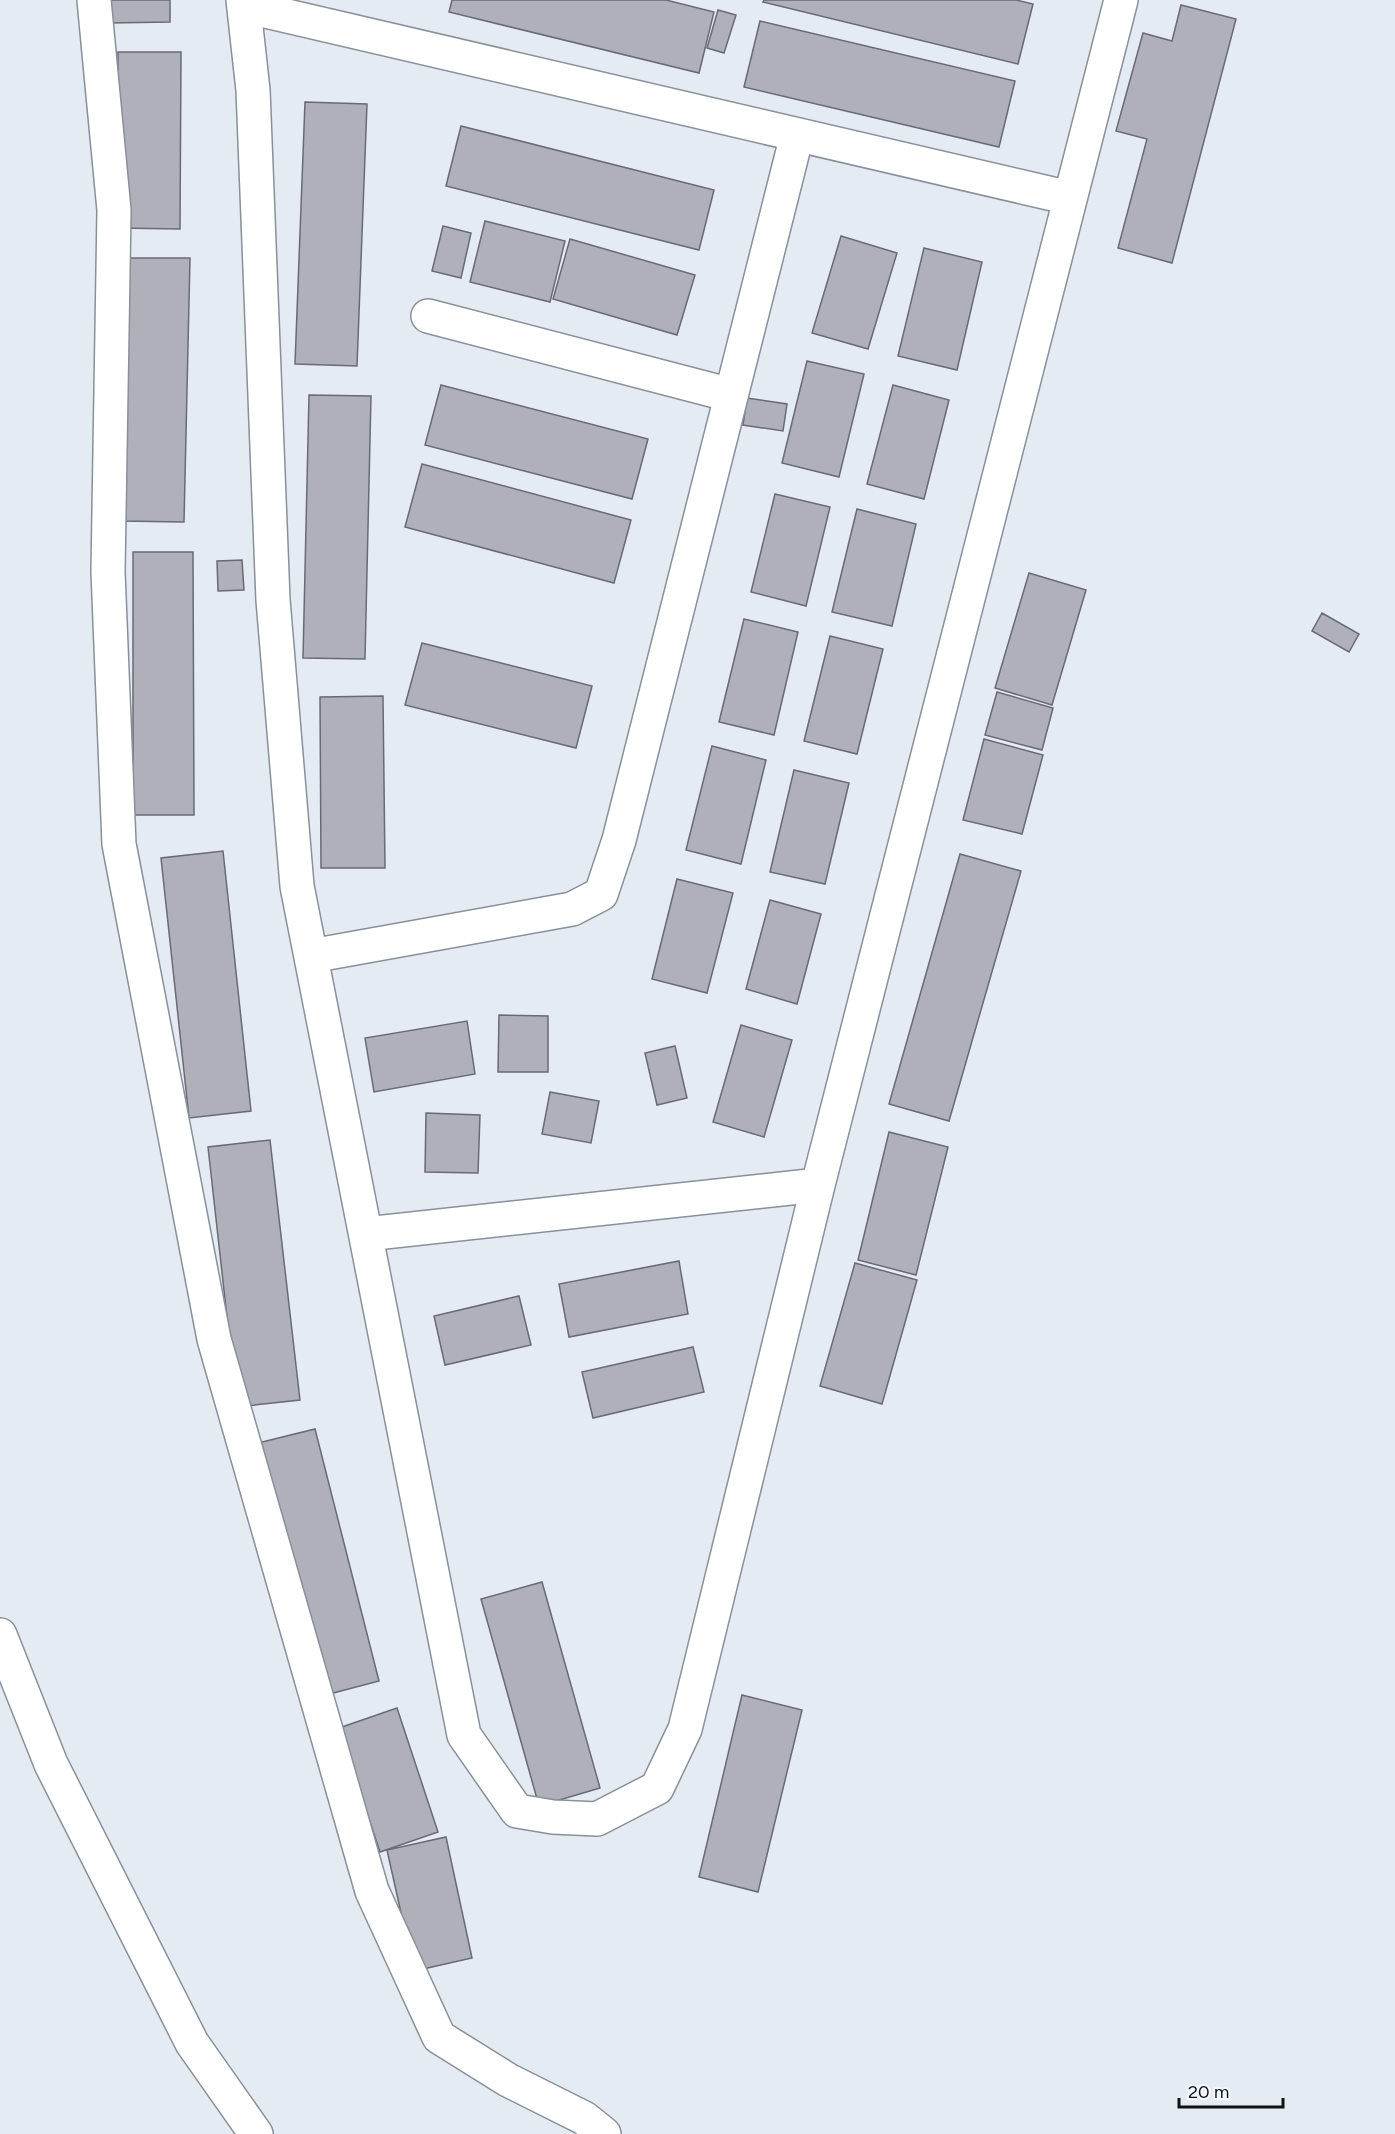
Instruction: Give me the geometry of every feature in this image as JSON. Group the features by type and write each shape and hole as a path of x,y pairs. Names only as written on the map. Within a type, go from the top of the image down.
{"street":[{"path":"94,0 114,210 108,572 118,844 214,1339 372,1891 439,2037 508,2080 584,2118 604,2134"},
{"path":"1070,198 244,3 253,90 273,600 297,886 464,1735 517,1811 552,1817 597,1819 657,1788 685,1729 818,1185 1121,0"},
{"path":"311,956 572,909 601,894 619,840 797,135"},
{"path":"428,316 731,395"},
{"path":"366,1234 818,1185"},
{"path":"0,1635 51,1764 192,2043 256,2134"}],"building":[{"path":"109,0 170,0 170,22 109,23"},
{"path":"452,0 666,0 714,12 699,73 449,12"},
{"path":"764,0 1016,0 1033,4 1018,64 763,2"},
{"path":"1181,5 1236,19 1172,263 1118,248 1147,139 1116,131 1143,33 1172,41"},
{"path":"718,10 736,15 724,53 707,48"},
{"path":"760,21 1015,81 999,147 744,87"},
{"path":"118,52 181,52 180,229 117,228"},
{"path":"305,102 367,104 357,366 295,364"},
{"path":"461,126 714,190 699,250 446,186"},
{"path":"485,221 565,241 550,302 470,282"},
{"path":"443,226 471,233 461,278 432,271"},
{"path":"841,236 897,253 868,349 812,333"},
{"path":"570,239 695,275 677,335 553,299"},
{"path":"924,248 982,262 957,370 898,356"},
{"path":"127,258 190,258 184,522 121,521"},
{"path":"807,361 864,374 839,477 782,463"},
{"path":"441,385 648,439 632,499 425,445"},
{"path":"893,385 949,400 924,499 867,484"},
{"path":"309,395 371,396 365,659 303,658"},
{"path":"747,398 787,404 783,431 743,425"},
{"path":"422,464 631,520 614,583 405,527"},
{"path":"775,494 830,507 806,606 751,592"},
{"path":"857,509 916,524 892,626 832,612"},
{"path":"133,552 193,552 194,815 133,815"},
{"path":"242,560 244,590 218,591 217,561"},
{"path":"1029,573 1086,590 1052,705 995,688"},
{"path":"1322,613 1359,634 1349,652 1312,631"},
{"path":"744,619 798,632 774,735 719,722"},
{"path":"830,636 883,649 857,754 804,741"},
{"path":"422,643 592,686 576,748 405,705"},
{"path":"997,692 1053,708 1042,750 985,735"},
{"path":"383,696 385,868 321,868 320,697"},
{"path":"984,739 1043,755 1022,834 963,820"},
{"path":"712,746 766,760 741,864 686,850"},
{"path":"794,770 849,783 825,884 770,872"},
{"path":"223,851 251,1111 189,1118 161,858"},
{"path":"960,854 1021,871 949,1121 889,1104"},
{"path":"677,879 733,893 707,993 652,979"},
{"path":"770,900 821,914 797,1004 746,989"},
{"path":"499,1015 548,1016 548,1072 498,1072"},
{"path":"467,1021 475,1074 374,1092 365,1038"},
{"path":"741,1025 792,1040 764,1137 713,1122"},
{"path":"675,1046 687,1098 657,1105 645,1053"},
{"path":"550,1092 599,1101 591,1143 542,1134"},
{"path":"426,1113 480,1115 478,1173 425,1172"},
{"path":"889,1132 948,1147 916,1275 858,1260"},
{"path":"270,1140 300,1400 237,1407 208,1147"},
{"path":"679,1261 688,1314 569,1337 559,1284"},
{"path":"855,1263 917,1280 882,1404 820,1386"},
{"path":"519,1296 531,1345 445,1365 434,1316"},
{"path":"693,1347 704,1392 593,1418 582,1372"},
{"path":"315,1429 379,1681 318,1697 254,1444"},
{"path":"542,1582 600,1788 539,1806 481,1599"},
{"path":"742,1695 802,1710 758,1892 699,1877"},
{"path":"397,1708 438,1832 380,1852 339,1728"},
{"path":"446,1837 472,1958 414,1971 387,1850"}]}
